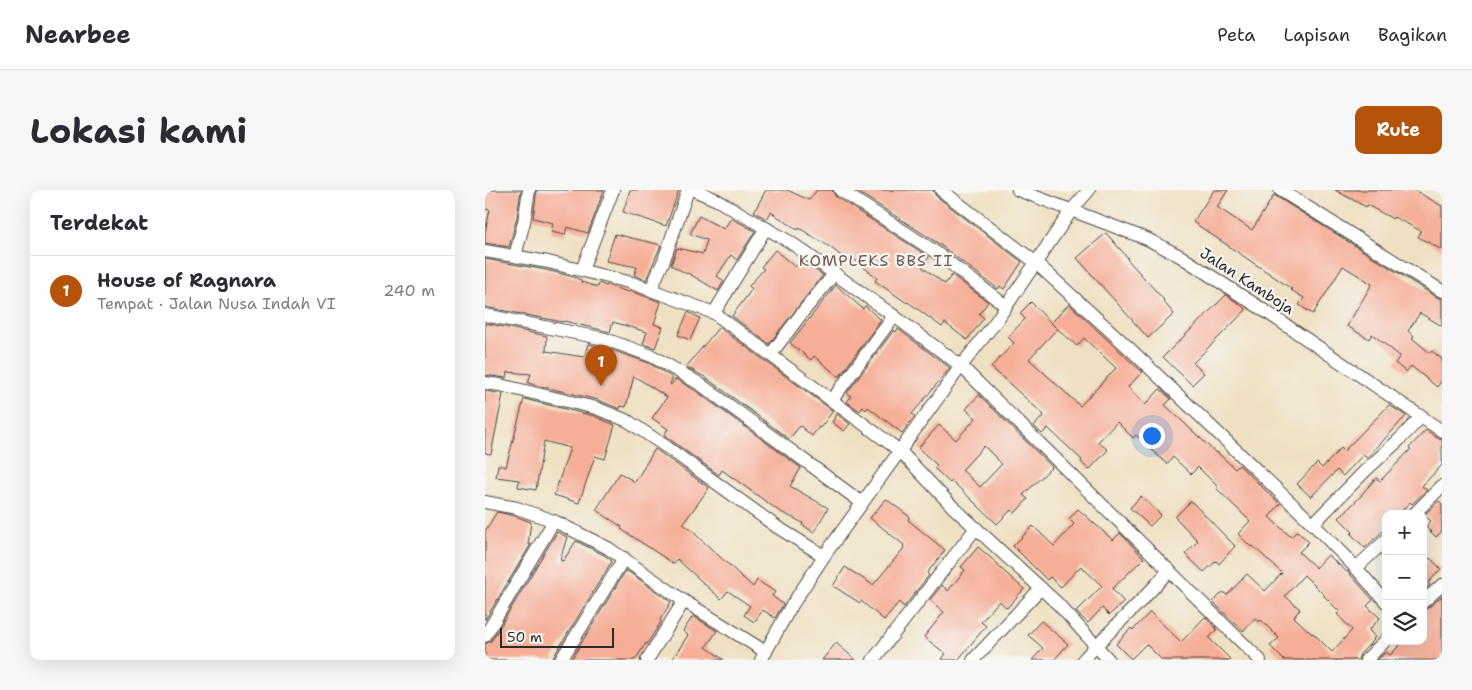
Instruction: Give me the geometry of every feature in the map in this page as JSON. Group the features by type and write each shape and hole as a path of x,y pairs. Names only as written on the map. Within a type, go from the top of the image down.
{"street":[{"path":"515,256 524,222 529,190"},
{"path":"582,270 613,190"},
{"path":"651,289 664,260 688,190"},
{"path":"694,190 717,200 790,242 961,366 1260,660"},
{"path":"840,190 934,251 1006,306"},
{"path":"941,190 1035,262 1130,349 1313,524 1357,568 1384,600"},
{"name":"Jalan Kamboja","path":"1018,190 1147,239 1180,256 1442,431"},
{"path":"486,505 517,508 554,520 608,548 764,656 790,608 861,502 994,324 1071,211 1089,190"},
{"path":"1280,190 1442,291"},
{"path":"714,313 766,228"},
{"path":"485,251 582,270 651,289 714,313 900,451 952,506 1058,604 1109,660"},
{"path":"771,354 835,273"},
{"path":"485,315 605,339 652,356 700,384 861,502"},
{"path":"832,400 894,316"},
{"path":"485,383 596,408 628,421 777,527 824,556"},
{"path":"1313,524 1421,416"},
{"path":"1418,510 1442,486"},
{"path":"485,636 554,520"},
{"path":"873,660 976,528"},
{"path":"1357,568 1382,544"},
{"path":"561,660 624,558"},
{"path":"1083,660 1169,570"},
{"path":"1425,600 1442,585"},
{"path":"973,660 1041,588"},
{"path":"647,660 684,601"},
{"path":"1366,660 1382,644"}],"building":[{"path":"485,190 521,190 517,217 509,247 485,243 485,232 490,210 485,209"},
{"path":"537,190 604,190 588,233 567,227 565,235 551,232 553,223 533,218"},
{"path":"630,190 679,190 666,226 623,212"},
{"path":"766,190 787,190 809,200 817,190 832,190 836,197 929,257 922,267 945,284 952,275 988,302 979,314 984,318 967,340 945,323 942,327 875,281 877,278 851,257 848,261 830,247 799,228 798,230 771,212 767,219 754,212"},
{"path":"855,190 933,190 936,196 1022,262 1004,289 1000,286 998,289 939,244"},
{"path":"1214,190 1228,190 1217,207 1252,230 1274,195 1442,299 1442,326 1420,313 1408,331 1414,336 1412,338 1430,353 1432,351 1442,359 1442,380 1437,387 1411,366 1406,372 1395,363 1400,356 1372,334 1369,339 1347,326 1372,284 1343,266 1313,314 1299,305 1304,298 1193,222"},
{"path":"1335,190 1414,190 1442,206 1442,250 1418,237 1421,231 1367,205 1366,207"},
{"path":"699,216 724,229 731,218 755,231 737,260 731,255 717,276 724,281 718,291 671,265 677,248 703,254 707,240 690,234"},
{"path":"1106,233 1174,314 1148,338 1077,258"},
{"path":"615,234 661,245 646,280 634,275 637,267 606,261"},
{"path":"775,250 795,267 798,264 802,267 805,263 823,275 769,344 732,316 752,289 749,286 764,269 761,267"},
{"path":"485,259 546,270 574,277 581,280 581,282 598,287 599,283 661,302 654,324 663,327 655,348 643,344 647,332 613,322 610,332 564,321 485,307"},
{"path":"836,285 863,309 865,306 881,320 839,377 814,356 811,360 790,343"},
{"path":"1226,295 1246,310 1193,363 1204,373 1192,385 1163,357"},
{"path":"1031,302 1051,323 1069,304 1142,372 1128,387 1145,405 1160,389 1171,399 1165,405 1216,453 1235,469 1239,465 1280,504 1269,517 1291,537 1297,531 1309,542 1299,552 1316,568 1328,555 1348,571 1373,600 1367,606 1380,618 1369,630 1375,637 1374,640 1360,654 1358,660 1284,660 1270,646 1279,638 1261,620 1258,622 1255,618 1243,631 1213,602 1223,592 1227,595 1247,574 1265,591 1282,573 1238,534 1250,521 1216,488 1218,487 1198,467 1191,474 1173,457 1167,464 1136,435 1133,438 1117,422 1098,442 1108,450 1089,470 1081,462 1082,460 1048,428 1042,434 1034,426 1044,415 991,367 1014,343 1008,337 1025,319 1020,313","holes":["1051,323 1077,346 1084,338 1116,368 1080,406 1029,359 1057,329","1304,575 1340,612 1337,614 1352,630 1332,652 1294,617 1300,609 1285,596"]},
{"path":"688,312 700,318 690,340 678,335"},
{"path":"485,323 547,336 546,351 584,357 588,344 603,347 649,363 673,378 671,385 676,379 696,391 801,468 790,486 828,508 814,532 802,525 803,523 779,511 722,470 719,475 664,435 668,429 652,418 667,397 634,376 626,407 621,406 620,409 598,400 528,383 531,374 507,372 506,378 485,375"},
{"path":"719,327 833,411 812,436 800,426 789,439 705,377 686,367"},
{"path":"898,329 950,368 912,414 915,416 902,433 868,407 866,410 863,407 860,411 847,402 851,396 847,393 894,330 896,332"},
{"path":"485,391 503,394 491,454 485,453"},
{"path":"979,395 1052,467 1023,495 1028,499 1015,513 1011,510 997,524 952,481 950,483 934,468 937,465 918,448 939,425 956,440 976,418 966,409","holes":["984,446 1002,464 980,487 962,470"]},
{"path":"524,399 594,416 615,425 605,459 595,456 579,503 554,495 570,448 544,441 536,490 518,487 519,480 496,477 498,465 506,467"},
{"path":"1389,405 1406,416 1367,458 1363,455 1343,476 1337,470 1311,497 1297,484 1317,463 1322,468 1341,448 1344,451"},
{"path":"837,414 850,424 844,431 832,422"},
{"path":"1426,430 1437,438 1442,439 1442,465 1422,486 1427,490 1412,504 1410,502 1403,510 1382,510 1382,532 1365,548 1339,518 1376,478 1380,481 1411,449 1409,448"},
{"path":"655,449 709,488 683,524 696,533 753,587 757,580 775,592 772,596 783,604 775,618 763,610 754,622 744,615 750,606 728,591 721,599 677,559 674,564 596,510 620,473 635,482"},
{"path":"1141,496 1161,515 1150,526 1130,508"},
{"path":"886,499 910,517 908,520 945,550 927,573 929,575 904,607 899,602 884,620 861,601 860,603 833,586 845,567 873,585 904,548 904,545 870,518"},
{"path":"1191,501 1235,546 1219,564 1216,561 1204,572 1185,554 1198,541 1175,517"},
{"path":"1439,501 1442,504 1442,531 1436,537 1427,528 1431,521 1427,518 1427,512"},
{"path":"1078,509 1113,540 1120,533 1144,558 1112,589 1124,602 1109,615 1102,608 1088,623 1076,612 1102,586 1081,566 1061,587 1050,577 1047,580 1013,546 1033,526 1054,546 1074,524 1069,519"},
{"path":"497,512 531,522 528,544 531,544 485,620 485,531"},
{"path":"557,532 567,537 560,560 563,561 576,541 612,561 553,660 485,660 485,644 492,640"},
{"path":"978,547 1024,589 1007,608 999,601 981,622 986,626 958,660 941,660 946,654 924,637 944,612 930,600 942,585 948,591 965,570 961,567"},
{"path":"1430,558 1441,569 1428,583 1430,585 1427,588 1427,561"},
{"path":"626,570 671,602 660,620 661,622 635,660 571,660"},
{"path":"1442,596 1442,660 1377,660 1386,652 1390,655 1400,645 1427,645 1428,608"},
{"path":"1150,612 1181,642 1205,617 1217,629 1209,638 1231,660 1162,660 1146,644 1131,659 1116,644"},
{"path":"693,616 717,631 706,647 724,660 672,660 688,635 683,631"},
{"path":"1041,621 1068,644 1054,660 1032,660 1043,648 1028,635"},
{"path":"836,643 856,660 822,660"}],"place":[{"name":"House of Ragnara","path":"601,386"}],"district":[{"name":"KOMPLEKS BBS II","path":"876,260"}]}
